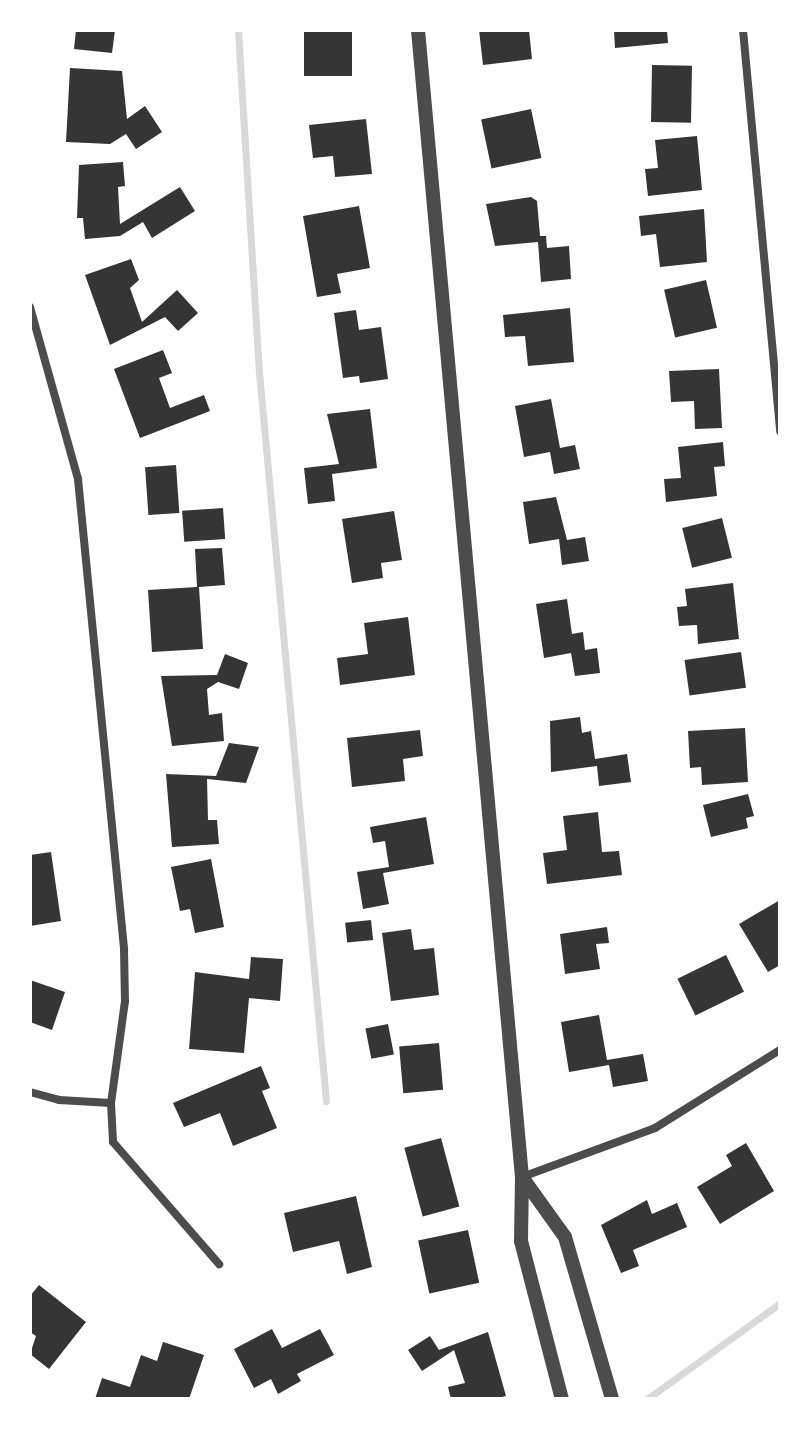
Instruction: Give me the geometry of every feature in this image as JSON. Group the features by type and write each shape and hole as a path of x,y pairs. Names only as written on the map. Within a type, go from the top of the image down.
{"street":[{"path":"418,30 522,1177 521,1241 562,1399"},
{"path":"743,30 780,431"},
{"path":"30,307 78,479 124,950 125,1001 111,1103 113,1142 219,1264"},
{"path":"522,1177 655,1128 780,1050"},
{"path":"30,1092 59,1100 111,1103"},
{"path":"522,1177 565,1237 612,1399"}],"building":[{"path":"76,30 115,30 112,53 74,49"},
{"path":"304,30 352,30 352,76 304,76"},
{"path":"479,30 529,30 532,59 483,65"},
{"path":"614,30 667,30 668,43 615,48"},
{"path":"652,65 692,66 691,123 651,122"},
{"path":"70,68 122,71 127,119 145,106 162,132 136,149 126,134 110,144 66,142"},
{"path":"531,109 541,158 492,169 481,120"},
{"path":"366,119 372,174 335,177 333,156 313,158 309,125"},
{"path":"697,136 702,190 648,196 645,169 658,168 655,140"},
{"path":"123,162 125,186 118,187 120,224 180,187 195,211 152,238 143,222 120,236 85,239 83,218 77,218 79,165"},
{"path":"531,197 537,201 540,236 546,236 547,248 569,246 571,279 541,282 538,242 495,246 486,204"},
{"path":"359,206 370,268 337,274 341,293 317,297 303,216"},
{"path":"704,209 707,262 660,267 656,234 641,236 639,216"},
{"path":"131,259 139,280 130,288 142,322 177,290 198,313 178,331 165,317 110,345 85,275"},
{"path":"706,280 717,328 675,337 664,290"},
{"path":"570,308 574,362 528,366 525,336 505,337 503,315"},
{"path":"356,310 359,330 381,327 388,379 360,383 359,376 343,378 334,313"},
{"path":"163,350 172,373 159,378 170,408 204,395 210,411 140,438 114,369"},
{"path":"719,369 722,428 695,429 694,401 671,402 669,371"},
{"path":"551,399 560,448 575,445 580,469 554,474 550,452 524,457 515,406"},
{"path":"370,409 377,468 332,474 335,501 308,504 304,468 339,464 327,414"},
{"path":"723,442 725,466 714,467 717,496 666,502 664,479 681,478 678,447"},
{"path":"176,465 179,513 148,515 145,467"},
{"path":"556,497 567,540 585,537 589,561 562,565 559,539 529,544 523,502"},
{"path":"223,508 225,539 184,542 182,511"},
{"path":"394,511 402,560 381,563 383,578 352,583 342,519"},
{"path":"722,518 732,558 692,568 682,528"},
{"path":"222,548 225,585 199,587 203,649 152,652 148,590 197,587 195,549"},
{"path":"733,583 739,639 698,644 697,625 679,626 677,607 687,606 685,589"},
{"path":"567,599 572,634 583,632 585,650 597,648 600,673 575,676 571,653 544,658 536,604"},
{"path":"408,617 415,675 340,685 337,658 368,654 364,623"},
{"path":"741,652 746,688 690,696 685,660"},
{"path":"225,654 248,663 239,689 218,682 207,689 209,715 222,713 224,741 172,746 161,676 217,675"},
{"path":"580,717 582,733 591,731 595,759 627,754 631,782 599,786 597,766 551,772 550,721"},
{"path":"745,728 748,782 702,785 701,767 690,768 688,731"},
{"path":"420,730 423,756 403,759 405,781 352,787 347,738"},
{"path":"229,743 259,747 246,783 207,779 208,820 217,820 219,844 172,847 166,774 216,776"},
{"path":"748,794 754,816 746,818 748,828 711,837 703,805"},
{"path":"598,812 602,852 619,851 622,875 547,884 543,853 567,850 563,816"},
{"path":"426,817 434,864 383,873 389,904 363,909 357,872 389,867 385,841 373,843 370,827"},
{"path":"51,852 61,921 30,926 30,855"},
{"path":"211,859 224,927 195,933 190,909 180,911 171,867"},
{"path":"780,900 780,965 768,972 739,924"},
{"path":"371,920 373,940 347,943 345,923"},
{"path":"607,927 609,943 596,944 600,969 565,974 560,934"},
{"path":"411,929 414,950 434,948 439,995 391,1001 382,933"},
{"path":"726,955 744,992 695,1016 677,979"},
{"path":"251,957 283,959 280,1001 249,998 244,1053 189,1049 195,972 249,979"},
{"path":"30,980 65,992 52,1030 30,1022"},
{"path":"599,1015 607,1060 643,1054 648,1081 613,1087 609,1065 569,1072 561,1022"},
{"path":"388,1024 394,1054 371,1059 365,1028"},
{"path":"439,1043 443,1090 403,1093 399,1046"},
{"path":"261,1066 270,1088 262,1091 277,1128 233,1146 220,1113 184,1127 173,1103"},
{"path":"441,1138 459,1207 423,1216 404,1148"},
{"path":"746,1143 774,1191 720,1224 697,1187 732,1166 726,1155"},
{"path":"356,1196 372,1267 347,1274 339,1241 293,1252 284,1213"},
{"path":"647,1200 652,1214 677,1203 687,1227 633,1250 639,1266 621,1273 601,1225"},
{"path":"468,1230 479,1283 429,1293 418,1241"},
{"path":"39,1285 86,1322 49,1369 30,1354 36,1336 30,1332 30,1296"},
{"path":"272,1329 282,1348 320,1329 334,1355 297,1374 301,1381 278,1394 271,1379 254,1388 234,1349"},
{"path":"488,1332 506,1396 451,1399 448,1387 465,1383 454,1350 422,1371 408,1350 430,1336 439,1350"},
{"path":"163,1342 204,1355 189,1399 95,1399 102,1378 130,1387 141,1355 157,1361"}],"waterway":[{"path":"238,30 259,372 326,1101"},
{"path":"647,1399 780,1303"}]}
